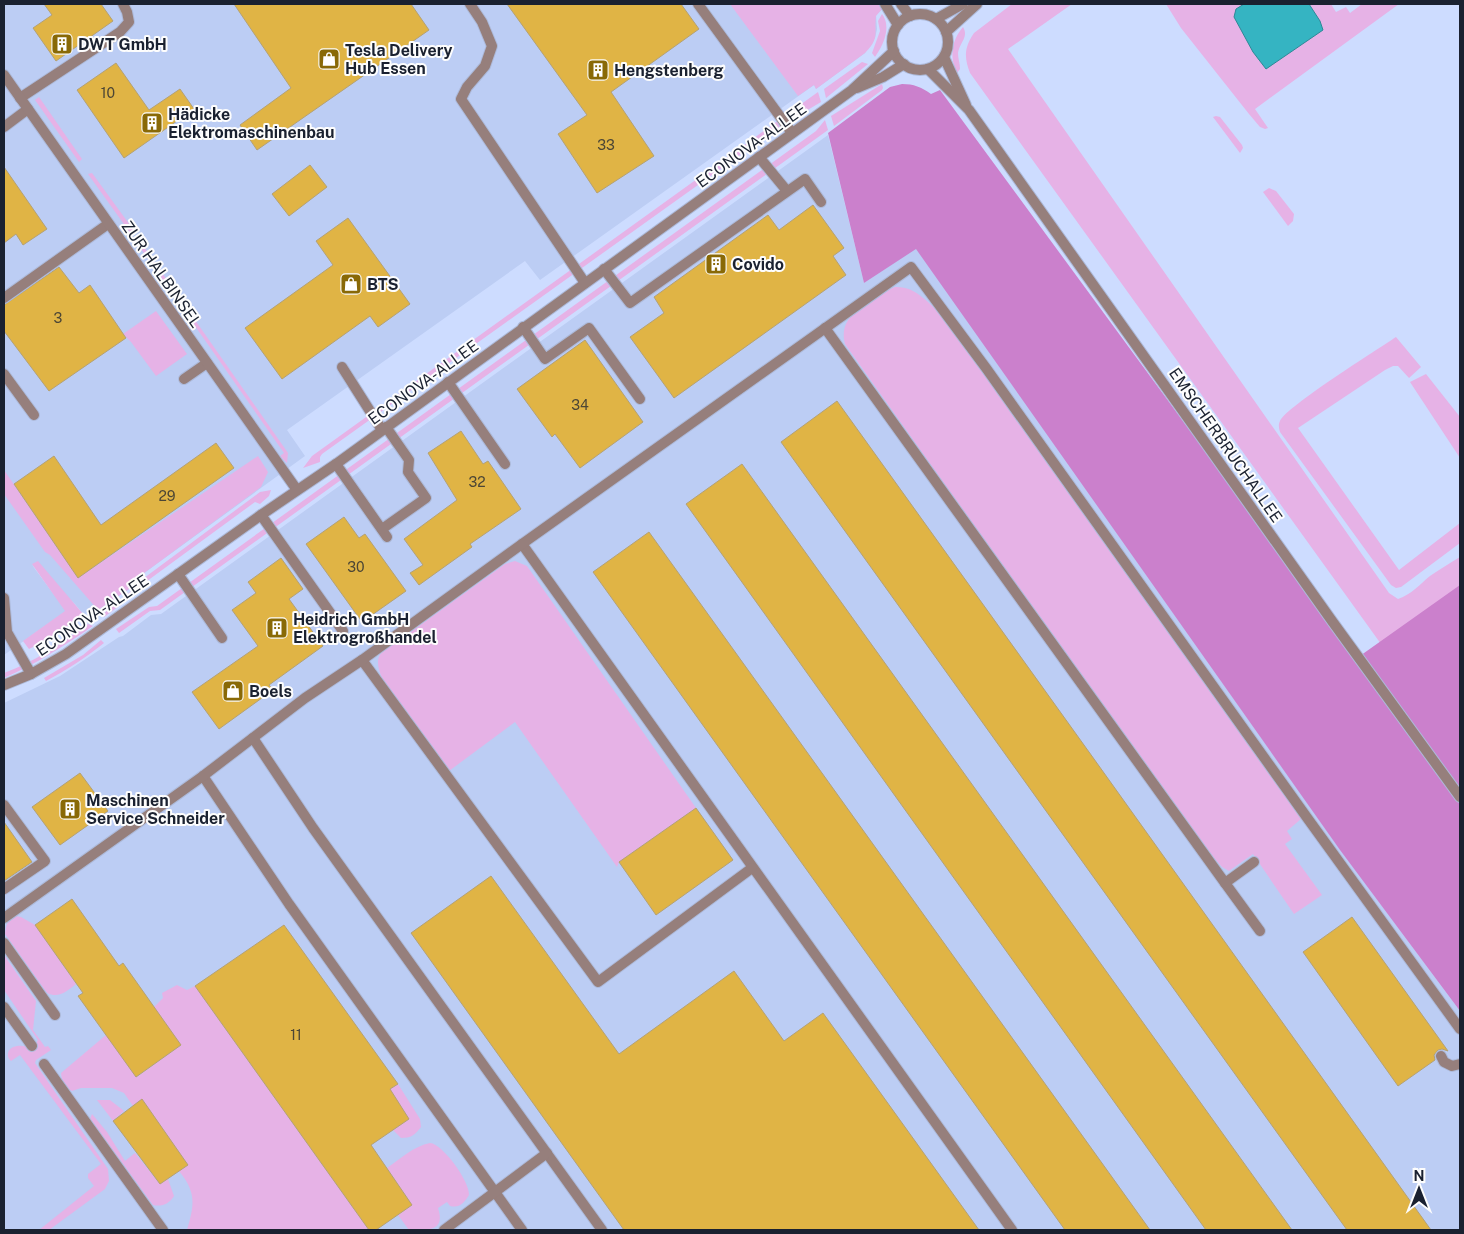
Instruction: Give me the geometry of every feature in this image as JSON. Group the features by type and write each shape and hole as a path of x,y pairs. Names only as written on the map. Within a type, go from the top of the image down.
{"street":[{"path":"20,98 120,32 129,22 128,12 123,4"},
{"path":"470,4 482,22 492,46 485,66 467,87 461,99 585,283"},
{"path":"698,4 792,133"},
{"path":"885,4 898,25"},
{"path":"901,4 910,16"},
{"path":"936,19 963,4"},
{"path":"946,32 978,4"},
{"path":"928,15 936,19 946,32 948,41 944,57 938,64 928,69 911,68 897,58 894,51 893,34 898,25 910,16 928,15"},
{"name":"ECONOVA-ALLEE","path":"4,686 31,674 66,654 296,490 336,464 852,90 894,51"},
{"name":"EMSCHERBRUCHALLEE","path":"944,57 969,110"},
{"name":"ECONOVA-ALLEE","path":"852,90 904,64"},
{"name":"EMSCHERBRUCHALLEE","path":"928,69 969,110 1332,621 1460,797"},
{"name":"ZUR HALBINSEL","path":"4,75 296,490"},
{"path":"4,127 28,109"},
{"path":"759,157 786,191"},
{"path":"604,269 630,303 804,179 821,202"},
{"path":"4,298 108,224"},
{"path":"4,918 203,776 305,698 362,660 911,268 986,368 1460,1029"},
{"path":"523,327 545,359 588,328 640,399"},
{"path":"825,328 1260,931"},
{"path":"184,379 207,363"},
{"path":"336,464 385,533 426,498 408,472 409,460 384,429 342,367"},
{"path":"4,374 34,415"},
{"path":"448,382 504,464"},
{"path":"261,515 343,631"},
{"path":"522,544 1012,1230"},
{"path":"178,574 222,638"},
{"path":"4,598 7,632 31,674"},
{"path":"362,660 598,982 752,868"},
{"path":"253,738 313,828 602,1230"},
{"path":"203,776 289,904 522,1230"},
{"path":"4,805 45,860 4,890"},
{"path":"1225,883 1254,862"},
{"path":"4,943 55,1015"},
{"path":"4,1008 32,1046"},
{"path":"1441,1056 1444,1062 1452,1066 1460,1064"},
{"path":"44,1064 163,1230"},
{"path":"444,1230 547,1154"}],"shaded area":[{"path":"4,4 888,4 876,15 877,29 875,38 865,53 816,89 814,85 540,280 525,261 287,430 305,456 136,579 132,587 98,610 95,606 84,615 75,604 32,565 66,611 4,655"},
{"path":"730,4 878,4 882,9 876,16 875,39 870,48 816,89 814,85 798,96"},
{"path":"1012,4 1072,4 1008,49 1389,593 1398,599 1407,595 1430,576 1460,557 1460,588 1381,644 970,73 966,53 974,33"},
{"path":"1166,4 1244,4 1236,9 1320,21 1309,4 1331,4 1336,12 1346,7 1350,13 1362,4 1399,4 1255,109 1268,128 1265,129 1260,127 1249,114 1181,28"},
{"path":"1244,4 1309,4 1320,21 1323,30 1266,69 1253,52 1234,17 1236,9"},
{"path":"882,14 885,19 886,30 881,47 875,57 872,53 880,31 878,21"},
{"path":"963,27 965,37 958,53 960,69 957,73 952,54 956,37"},
{"path":"862,62 868,64 826,98 824,89"},
{"path":"882,84 882,90 834,126 831,116"},
{"path":"902,84 917,86 931,94 940,90 1357,658 1460,585 1460,1011 1340,850 916,249 864,283 828,133 890,87"},
{"path":"818,92 821,102 779,127 322,454 320,462 303,468 312,456"},
{"path":"39,97 82,159 79,162 35,100"},
{"path":"1213,117 1220,117 1242,145 1243,148 1240,153"},
{"path":"825,120 828,130 167,605 160,610 150,611 119,633 116,629 149,607 157,606 816,131"},
{"path":"828,135 864,283 916,248 1339,848 1460,1011 1460,1230 4,1230 4,703 60,676 123,636 151,615 161,614"},
{"path":"92,173 135,232 131,234 88,174"},
{"path":"1269,188 1276,191 1294,214 1293,221 1288,226 1263,192"},
{"path":"144,247 288,453 287,463 280,456 284,453 141,249"},
{"path":"895,287 902,287 915,292 942,314 1301,816 1301,819 1287,831 1292,839 1285,844 1322,895 1294,914 1253,854 1229,871 1222,867 1213,857 1031,606 845,344 844,334 846,325 856,311"},
{"path":"156,311 187,354 156,376 123,334"},
{"path":"1396,337 1421,367 1409,378 1398,366 1393,366 1298,428 1399,570 1460,523 1460,543 1401,587 1396,588 1391,585 1280,432 1279,425 1286,414 1298,403"},
{"path":"1426,374 1460,417 1460,458 1410,382"},
{"path":"258,456 268,472 261,487 136,579 132,587 98,610 50,555 45,552 4,494 4,470 78,578"},
{"path":"271,490 269,496 260,504 255,502 143,584 137,593 104,617 103,614 135,588 140,581 260,492"},
{"path":"38,561 84,615 29,649 23,641 65,611 32,564"},
{"path":"515,561 527,566 696,808 619,862 617,867 515,722 449,771 380,673 378,659 382,652 505,564"},
{"path":"88,624 93,626 50,654 4,678 4,673 48,652"},
{"path":"101,640 104,643 83,659 46,681 44,678 83,655"},
{"path":"16,916 35,925 76,984 66,992 59,995 47,993 5,934 9,920"},
{"path":"4,955 36,1001 33,1030 45,1047 48,1046 51,1050 36,1060 35,1063 108,1169 109,1181 105,1189 49,1230 39,1230 94,1186 88,1178 88,1174 101,1164 20,1055 11,1061 8,1057 11,1048 20,1046 31,1047 38,1040 4,990"},
{"path":"177,985 187,990 195,986 369,1230 187,1230 192,1199 189,1186 179,1171 188,1165 142,1100 133,1106 124,1093 112,1088 81,1088 72,1091 68,1089 62,1080 61,1073 106,1035 137,1077 181,1045 154,1007 163,998 162,993"},
{"path":"398,1084 420,1119 421,1127 410,1137 401,1138 393,1130 409,1119 390,1089"},
{"path":"97,1100 110,1100 124,1111 113,1121"},
{"path":"92,1114 107,1132 125,1161 135,1153 160,1184 168,1179 174,1196 170,1201 159,1206 153,1205 90,1119"},
{"path":"430,1143 442,1150 461,1173 469,1195 459,1206 450,1206 447,1202 438,1208 440,1216 437,1226 422,1230 409,1230 398,1215 412,1205 387,1168 413,1150"}],"building":[{"name":"DWT GmbH","path":"44,4 101,4 113,21 56,61 33,28 52,15"},
{"name":"Tesla Delivery Hub Essen","path":"234,4 411,4 429,30 257,150 240,125 291,88"},
{"name":"Hengstenberg","path":"507,4 681,4 699,29 611,92 654,156 597,193 558,134 587,115"},
{"path":"116,63 149,110 180,89 194,109 124,158 77,90"},
{"path":"310,165 327,187 289,216 272,194"},
{"path":"4,167 47,229 23,245 16,234 4,243"},
{"path":"813,205 844,248 833,256 846,275 674,398 630,337 664,313 654,297 768,215 779,230"},
{"name":"BTS","path":"348,218 410,304 378,327 370,316 282,379 245,328 333,265 316,241"},
{"path":"59,267 79,293 90,285 126,338 49,391 4,331 4,305"},
{"path":"585,340 643,422 580,468 555,434 552,437 517,389"},
{"path":"837,401 1431,1230 1347,1230 781,442"},
{"path":"461,431 483,464 488,461 521,509 470,544 472,547 419,585 410,573 423,565 404,539 457,500 428,453"},
{"path":"216,443 234,468 78,578 14,484 54,456 101,525"},
{"path":"742,464 1292,1230 1206,1230 686,504"},
{"path":"344,517 359,538 365,534 406,591 362,622 306,544"},
{"path":"649,532 1150,1230 1065,1230 593,572"},
{"name":"Heidrich GmbH Elektrogroßhandel","path":"281,558 303,589 289,599 323,646 269,685 273,690 219,729 192,692 258,646 232,610 256,593 248,582"},
{"name":"Maschinen Service Schneider","path":"80,773 108,811 60,845 32,807"},
{"path":"696,808 733,860 656,915 619,862"},
{"path":"4,822 32,862 4,881"},
{"path":"491,876 619,1054 734,971 784,1041 823,1013 979,1230 624,1230 411,933"},
{"path":"72,899 119,966 123,963 181,1045 136,1077 78,996 83,993 35,925"},
{"path":"1352,917 1448,1051 1438,1050 1434,1055 1435,1060 1398,1086 1303,952"},
{"path":"284,925 398,1084 390,1089 409,1119 371,1145 412,1205 376,1230 369,1230 195,986"},
{"path":"142,1099 188,1165 160,1184 113,1121"}],"place":[{"name":"DWT GmbH","path":"62,44"},
{"name":"Tesla Delivery Hub Essen","path":"329,59"},
{"name":"Hengstenberg","path":"598,70"},
{"name":"Hädicke Elektromaschinenbau","path":"152,123"},
{"name":"Covido","path":"716,264"},
{"name":"BTS","path":"351,284"},
{"name":"Heidrich GmbH Elektrogroßhandel","path":"277,628"},
{"name":"Boels","path":"233,691"},
{"name":"Maschinen Service Schneider","path":"70,809"}]}
